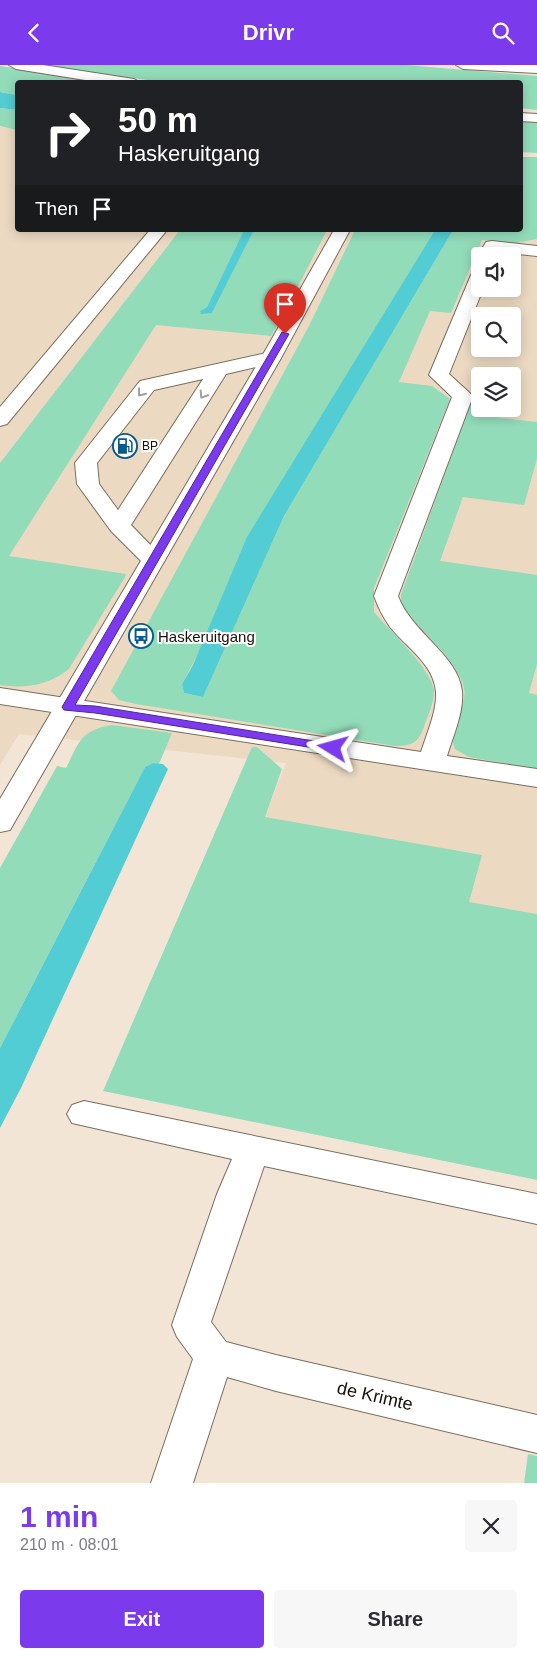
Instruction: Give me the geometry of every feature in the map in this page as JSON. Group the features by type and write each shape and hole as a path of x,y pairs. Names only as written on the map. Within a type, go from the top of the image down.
{"main road":[{"path":"16,65 114,80"},
{"path":"463,65 537,67"},
{"path":"528,65 537,67"},
{"path":"523,111 537,112"},
{"path":"523,117 537,118"},
{"path":"0,420 157,232"},
{"path":"0,823 271,359 341,232"},
{"path":"521,249 537,251"},
{"path":"432,762 448,701 447,683 441,669 395,616 388,606 386,596 463,396 439,375 471,297"},
{"path":"153,560 120,526 88,484 86,463 147,385 271,359"},
{"path":"120,526 219,369"},
{"path":"0,696 537,778"},
{"path":"84,1113 537,1209"},
{"path":"172,1483 214,1356 191,1325 235,1194 253,1149"},
{"name":"de Krimte","path":"214,1356 276,1373 537,1434"}],"shaded area":[{"path":"0,126 15,130 15,232 523,232 523,218 537,164 537,1105 179,1034 286,763 19,734 0,765"}],"green space":[{"path":"42,65 406,65 537,76 537,110 523,108 523,80 147,80"},
{"path":"0,66 90,80 15,80 15,95 0,92"},
{"path":"0,108 15,110 15,130 0,126"},
{"path":"523,119 537,120 537,153 523,152"},
{"path":"523,157 537,157 537,239 516,243 482,240 479,247 471,247 471,266 451,313 430,311 399,382 432,386 450,399 374,588 374,612 418,661 426,672 434,691 423,730 418,739 411,744 395,746 136,704 119,700 111,691 309,326 354,232 434,232 334,396 182,684 184,693 203,697 284,516 452,232 523,232"},
{"path":"178,232 243,232 207,307 200,311 212,313 253,232 326,232 271,336 156,325 9,556 126,574 69,669 53,679 36,685 0,685 0,463"},
{"path":"471,402 471,417 493,417 537,422 537,459 524,505 463,497 440,561 537,575 537,664 529,693 537,695 537,769 469,757 455,749 453,734 464,696 461,678 446,656 401,604 401,595"},
{"path":"112,725 172,733 159,764 153,763 145,767 0,1048 0,868 57,766 66,768 78,745 87,734 101,727"},
{"path":"252,747 257,747 282,769 265,817 482,855 469,902 537,914 537,1180 103,1091"},
{"path":"528,1454 537,1456 537,1483 524,1483"}],"water":[{"path":"0,92 15,95 15,110 0,108"},
{"path":"243,232 253,232 212,313 201,314 200,311 207,307"},
{"path":"434,232 452,232 284,516 203,697 184,693 182,684 193,665 247,537"},
{"path":"153,763 163,764 168,769 21,1088 0,1128 0,1048 145,767"}],"place":[{"name":"BP","path":"125,446"},
{"name":"Haskeruitgang","path":"141,636"}],"route":[{"path":"285,334 68,707 95,709 333,748"}]}
